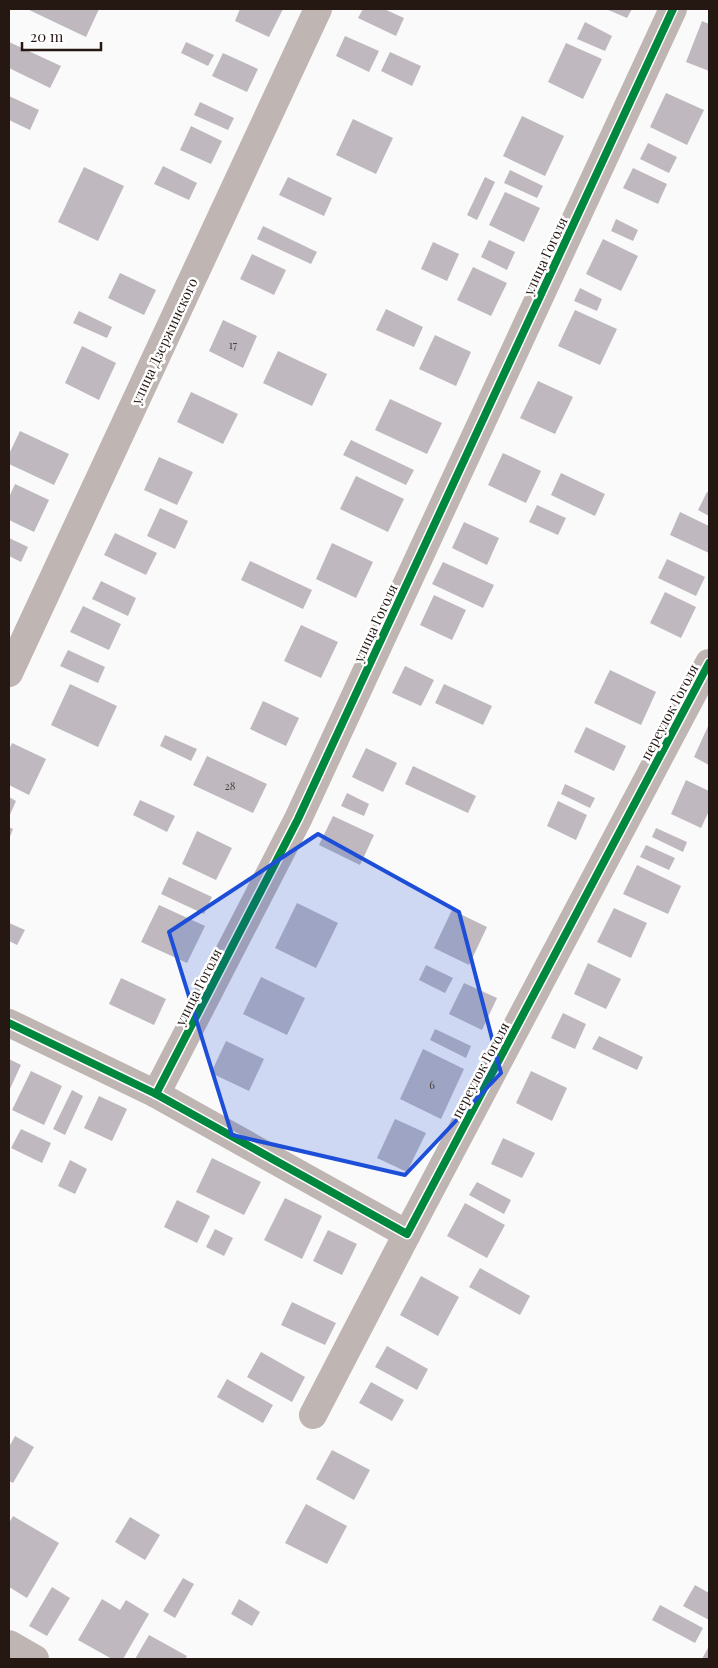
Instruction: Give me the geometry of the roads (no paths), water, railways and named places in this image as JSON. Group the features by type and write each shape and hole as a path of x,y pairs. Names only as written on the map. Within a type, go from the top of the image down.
{"street":[{"name":"улица Дзержинского","path":"9,673 318,9"},
{"name":"улица Гоголя","path":"156,1094 298,819 673,9"},
{"name":"переулок Гоголя","path":"313,1415 709,663"},
{"path":"9,1023 156,1094 407,1234"},
{"path":"9,1644 36,1659"}]}
